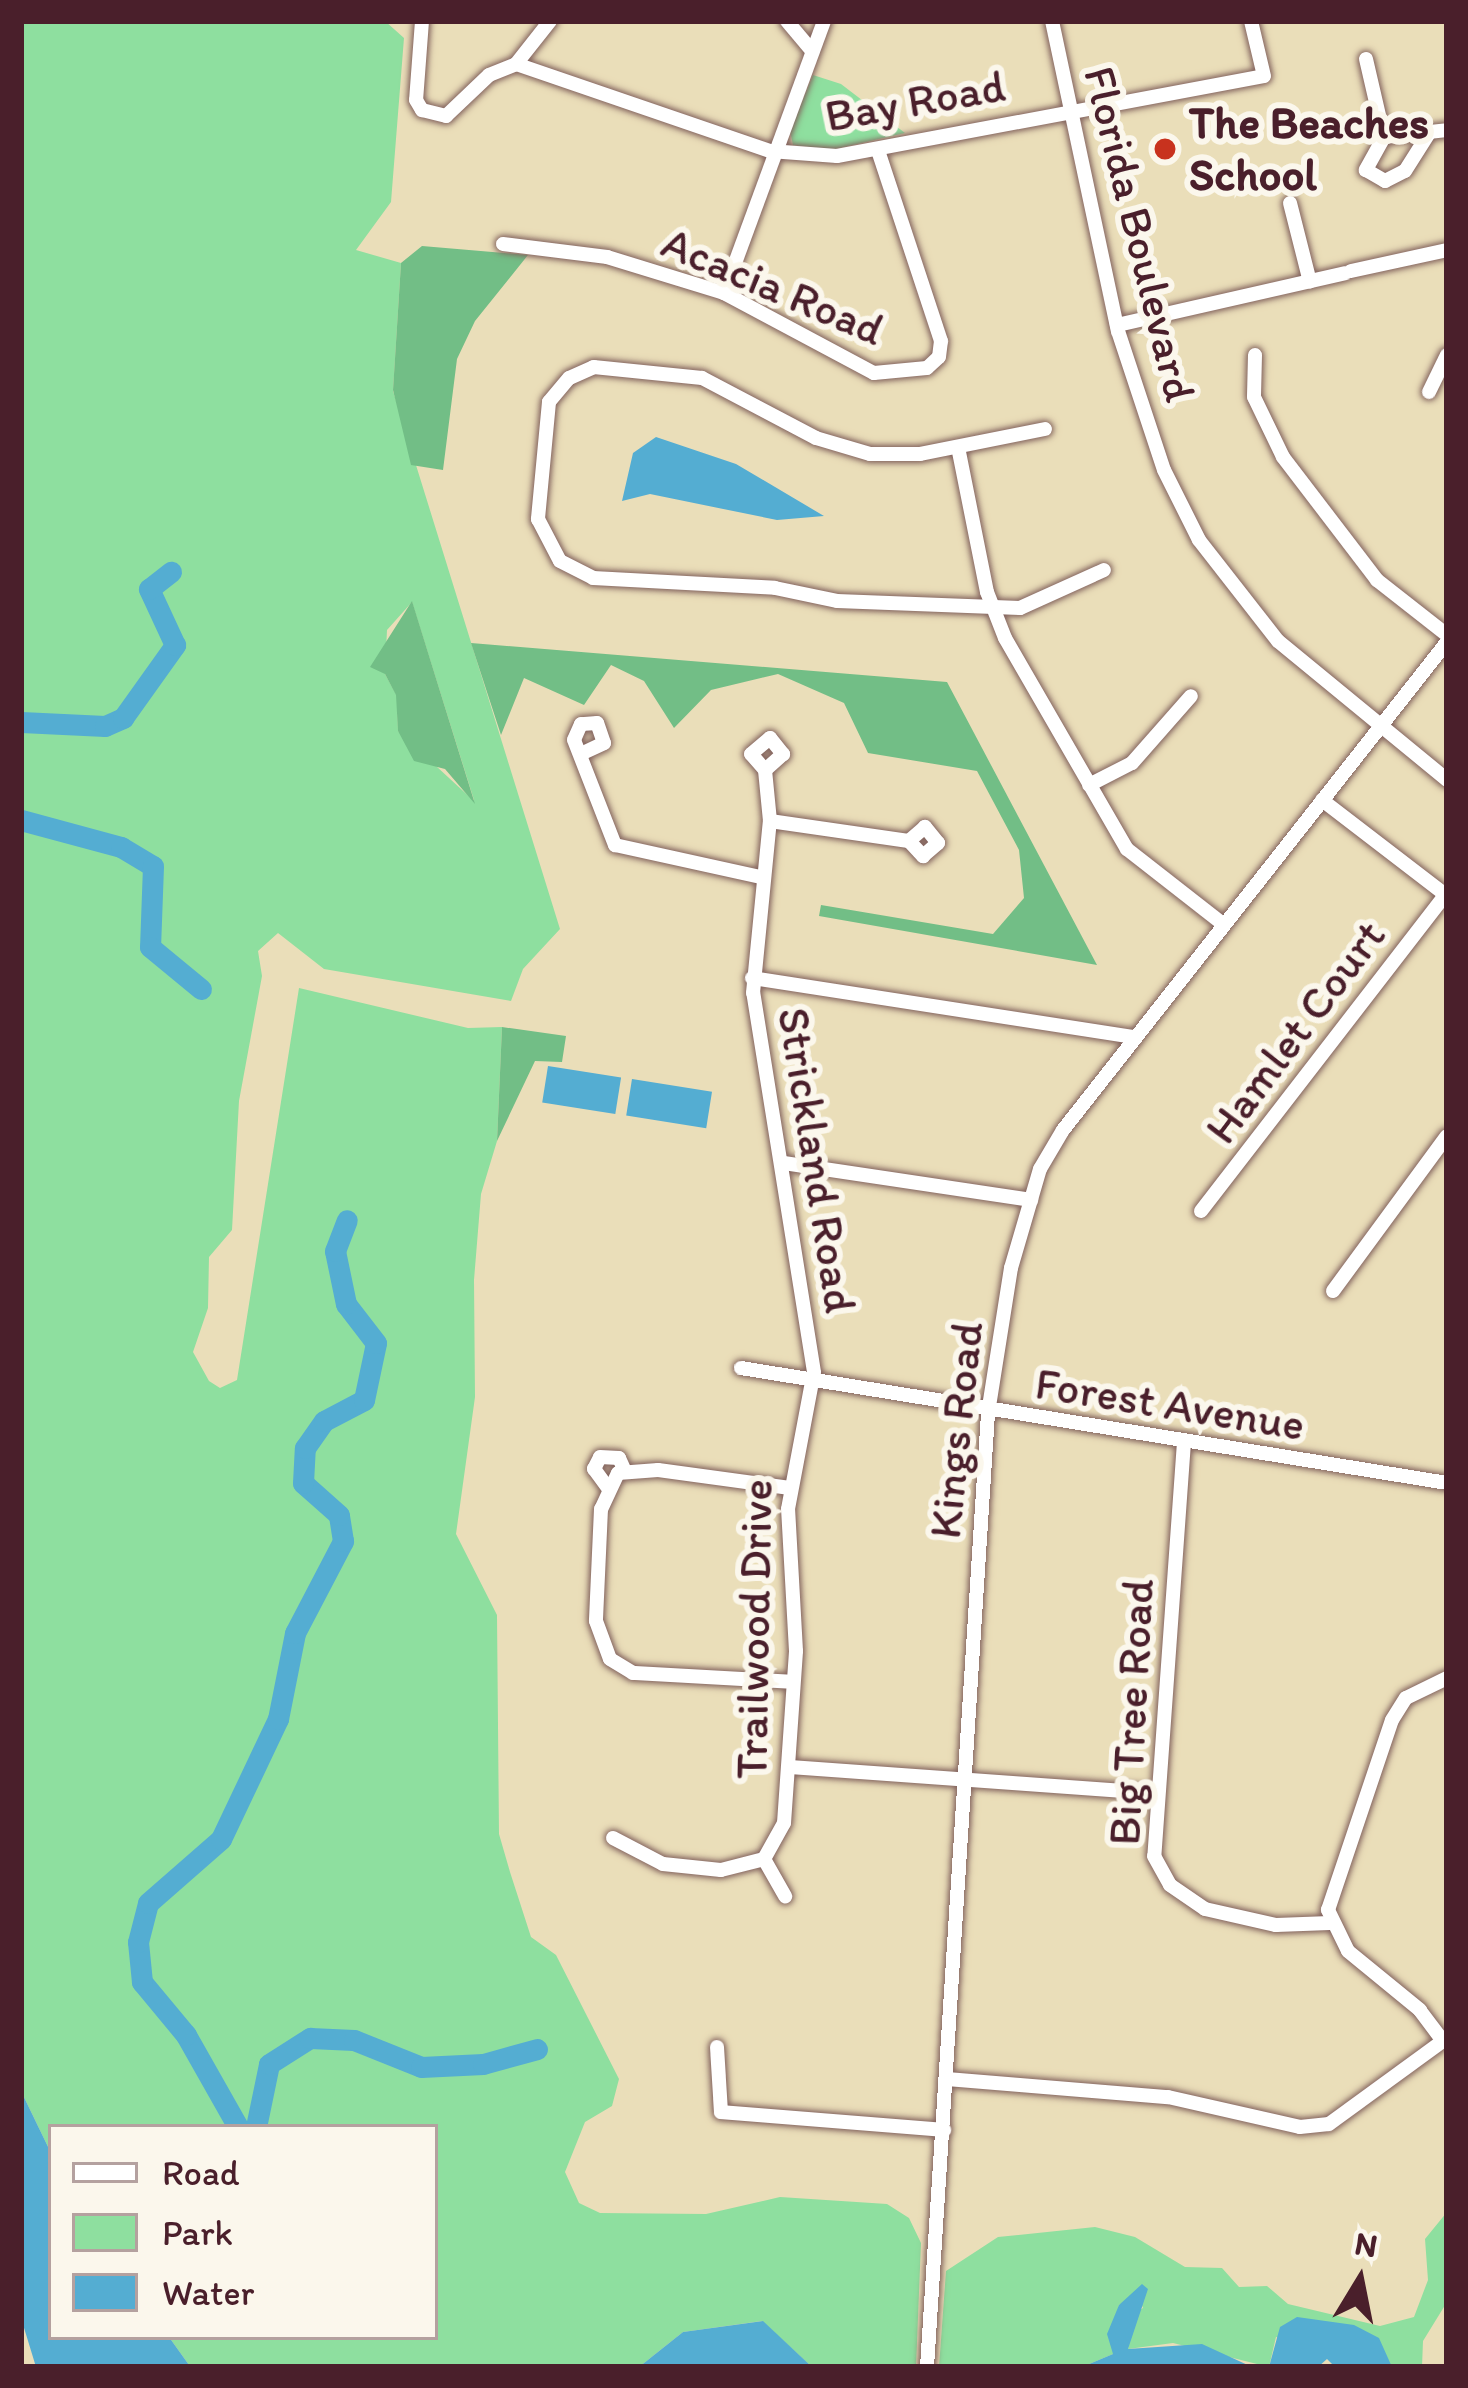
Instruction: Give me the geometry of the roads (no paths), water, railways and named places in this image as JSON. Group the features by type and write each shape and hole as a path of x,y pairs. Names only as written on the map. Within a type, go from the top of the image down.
{"street":[{"path":"422,21 416,100 446,116 489,75 516,64 550,21"},
{"path":"788,21 811,50"},
{"path":"724,293 770,151 824,21"},
{"name":"Florida Boulevard","path":"1052,21 1117,325 1164,470 1198,540 1279,641 1447,780"},
{"name":"Bay Road","path":"516,64 770,151 802,157 878,150 1056,110 1072,116 1264,76 1251,21"},
{"path":"1366,59 1384,137 1366,170 1385,181 1405,171 1429,133"},
{"path":"1384,137 1447,130"},
{"name":"Acacia Road","path":"503,244 607,256 724,293 874,373 926,368 939,357 912,241 878,150"},
{"path":"1290,203 1310,283"},
{"path":"1117,325 1447,250"},
{"path":"1256,355 1254,397 1282,458 1377,580 1447,639"},
{"path":"1429,392 1447,356"},
{"path":"1045,429 904,456 853,451 702,378 595,367 569,378 548,402 538,519 560,560 593,578 995,611 1020,608 1104,570"},
{"path":"958,447 995,611 1089,784 1127,849 1223,924"},
{"name":"Kings Road","path":"927,2367 988,1413 1011,1268 1031,1200 1049,1150 1447,639"},
{"path":"1089,784 1132,763 1191,696"},
{"path":"585,752 592,799 615,845 761,877"},
{"path":"752,978 770,821 765,770"},
{"path":"1322,800 1446,895"},
{"path":"770,821 909,841"},
{"name":"Hamlet Court","path":"1201,1211 1446,895"},
{"name":"Strickland Road","path":"814,1380 752,978 1135,1037"},
{"path":"1333,1291 1447,1136"},
{"path":"784,1163 1031,1200"},
{"name":"Forest Avenue","path":"741,1368 988,1413 1447,1483"},
{"name":"Trailwood Drive","path":"764,1859 784,1823 790,1767 794,1682 790,1488 814,1380"},
{"name":"Big Tree Road","path":"1184,1442 1154,1856 1186,1899 1244,1920 1330,1922"},
{"path":"608,1488 594,1469 600,1456 619,1458 624,1469"},
{"path":"624,1469 790,1488"},
{"path":"624,1469 608,1488 596,1621 610,1659 644,1676 794,1682"},
{"path":"947,2079 1168,2096 1300,2127 1329,2124 1445,2039 1420,2010 1348,1952 1330,1922 1330,1895 1392,1720 1406,1698 1447,1678"},
{"path":"790,1767 1155,1793"},
{"path":"613,1838 647,1858 695,1870 764,1859 785,1896"},
{"path":"717,2047 721,2112 944,2130"}],"water":[{"path":"656,437 736,464 824,516 777,520 650,494 622,501 633,453"},
{"path":"548,1066 621,1078 615,1114 542,1103"},
{"path":"632,1079 712,1092 706,1128 626,1116"},
{"path":"21,2091 48,2147 48,2340 171,2340 189,2365 201,2367 36,2367 21,2318"},
{"path":"1142,2284 1148,2289 1128,2349 1202,2344 1252,2367 1082,2367 1113,2354 1107,2334 1119,2305"},
{"path":"1297,2317 1354,2325 1379,2338 1392,2367 1335,2367 1327,2359 1318,2367 1269,2367 1280,2327"},
{"path":"763,2321 812,2367 639,2367 683,2332"}],"waterway":[{"path":"21,722 105,726 123,718 175,645 149,589 171,572"},
{"path":"21,820 121,847 153,866 150,947 201,989"},
{"path":"236,2124 186,2035 142,1982 138,1942 148,1903 221,1839 278,1719 295,1633 343,1541 339,1515 303,1483 305,1448 324,1421 364,1400 376,1343 346,1304 335,1251 347,1220"},
{"path":"257,2124 269,2064 310,2038 354,2040 421,2067 483,2064 537,2049"}],"place":[{"name":"The Beaches School","path":"1165,149"}]}
